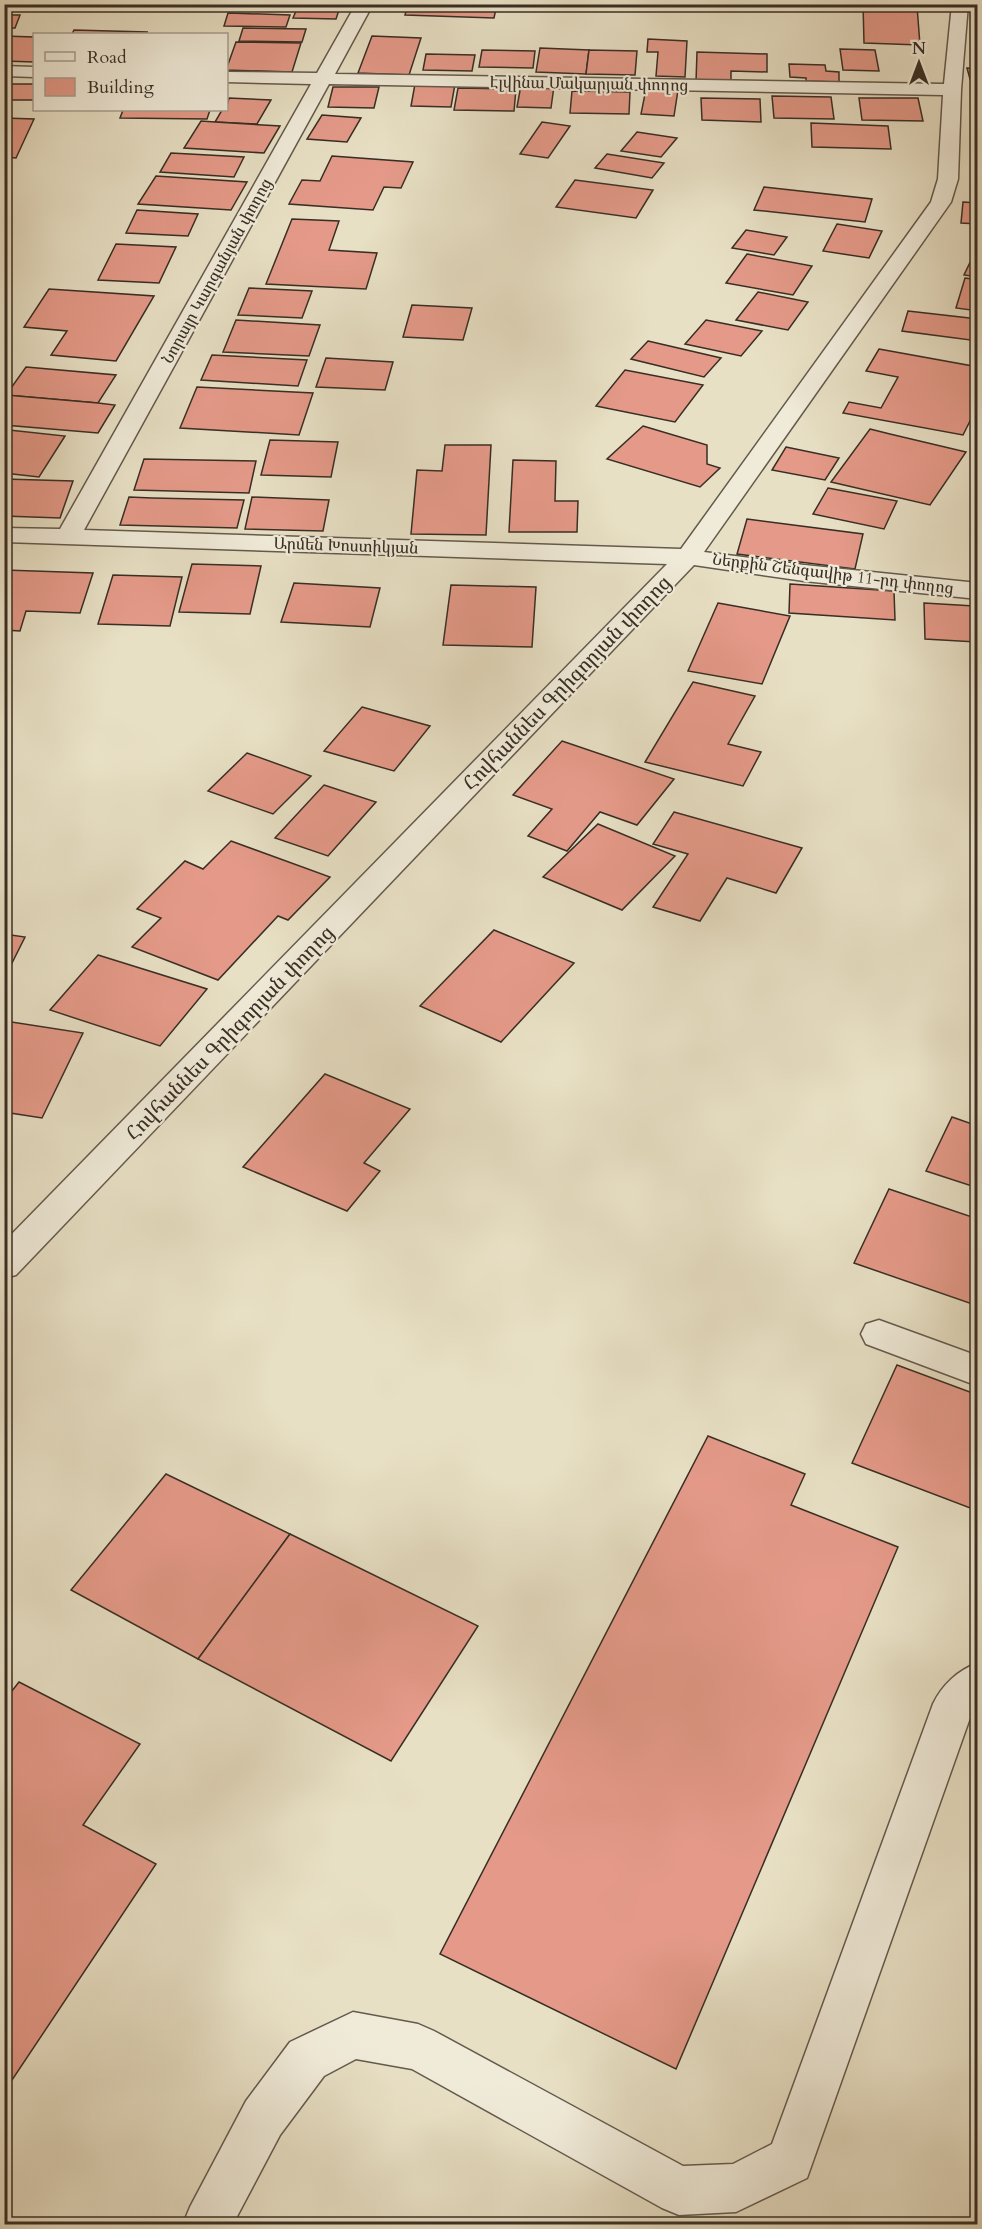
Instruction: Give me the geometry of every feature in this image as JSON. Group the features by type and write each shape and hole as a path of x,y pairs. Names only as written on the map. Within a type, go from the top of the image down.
{"street":[{"name":"Նորայր Կարգանյան փողոց","path":"68,537 365,4"},
{"name":"Հովհաննես Գրիգորյան փողոց","path":"4,1265 688,557 941,202 948,179 952,90 960,4"},
{"path":"4,71 33,72"},
{"name":"Էլվինա Մակարյան փողոց","path":"228,77 952,90"},
{"name":"Արմեն Խոստիկյան","path":"4,535 688,557"},
{"name":"Ներքին Շենգավիթ 11-րդ փողոց","path":"688,557 804,573 978,591"},
{"path":"879,1334 978,1371"},
{"path":"207,2224 263,2118 307,2059 353,2035 418,2047 679,2191 736,2188 790,2161 954,1704 978,1681"}],"building":[{"path":"299,4 341,4 336,19 293,18"},
{"path":"408,4 497,4 494,18 405,15"},
{"path":"863,4 917,6 920,45 864,43"},
{"path":"228,13 290,15 286,27 224,26"},
{"path":"4,15 20,15 15,28 4,28"},
{"path":"243,28 306,29 302,42 239,41"},
{"path":"74,30 147,32 146,33 72,33"},
{"path":"4,36 33,37 33,62 4,61"},
{"path":"372,36 421,38 409,75 358,73"},
{"path":"648,39 687,41 685,77 656,76 658,52 647,52"},
{"path":"236,42 301,43 292,72 228,70"},
{"path":"540,48 589,50 586,74 536,72"},
{"path":"840,49 875,50 879,71 843,70"},
{"path":"482,50 535,51 533,68 479,67"},
{"path":"589,50 637,51 635,75 586,74"},
{"path":"697,52 767,54 767,72 731,71 731,83 696,82"},
{"path":"426,54 475,55 472,71 423,70"},
{"path":"789,64 825,65 826,71 839,72 839,82 806,81 806,78 790,77"},
{"path":"967,68 978,69 978,79 970,79"},
{"path":"4,84 33,84 33,100 4,100"},
{"path":"415,84 455,84 451,107 411,106"},
{"path":"521,85 554,86 551,108 517,107"},
{"path":"333,87 379,87 374,108 328,107"},
{"path":"458,88 516,89 514,111 454,110"},
{"path":"646,89 678,90 674,116 641,114"},
{"path":"572,91 630,92 629,114 570,113"},
{"path":"772,96 831,97 834,119 774,118"},
{"path":"229,98 271,100 257,124 215,122 221,111 228,111"},
{"path":"701,98 760,99 761,122 702,120"},
{"path":"859,98 918,98 923,121 862,120"},
{"path":"123,111 210,111 207,119 120,118"},
{"path":"322,115 361,118 347,142 307,139"},
{"path":"4,118 34,119 16,158 4,157"},
{"path":"201,121 280,126 264,153 184,148"},
{"path":"542,122 570,126 548,158 520,154"},
{"path":"811,123 888,126 891,149 812,147"},
{"path":"637,132 677,138 661,157 621,151"},
{"path":"171,153 244,157 234,177 160,172"},
{"path":"607,154 664,163 652,178 595,168"},
{"path":"332,156 413,162 401,188 384,187 373,210 289,204 302,180 320,181"},
{"path":"156,176 247,182 231,210 138,204"},
{"path":"575,180 653,190 636,218 556,207"},
{"path":"764,187 872,199 865,222 754,210"},
{"path":"963,202 978,203 978,224 961,223"},
{"path":"137,210 198,214 188,236 126,233"},
{"path":"292,219 339,221 329,250 377,253 366,289 266,284"},
{"path":"837,224 882,231 869,258 823,251"},
{"path":"746,230 787,237 774,255 732,248"},
{"path":"116,244 176,247 159,283 98,280"},
{"path":"976,250 978,277 964,275"},
{"path":"747,254 812,266 793,295 726,283"},
{"path":"965,278 978,280 978,311 956,308"},
{"path":"249,288 312,291 302,318 238,315"},
{"path":"49,289 154,296 116,361 51,355 67,331 24,327"},
{"path":"758,292 808,302 788,330 736,320"},
{"path":"412,305 472,308 463,340 403,337"},
{"path":"908,311 978,319 978,341 902,331"},
{"path":"236,320 320,325 309,356 223,352"},
{"path":"706,320 762,331 741,356 685,344"},
{"path":"648,341 721,358 704,377 631,359"},
{"path":"879,349 978,367 978,405 963,435 843,413 849,402 881,408 898,377 866,371"},
{"path":"212,355 307,360 298,386 201,380"},
{"path":"326,358 393,362 385,390 316,387"},
{"path":"26,367 116,375 98,403 6,395"},
{"path":"625,370 703,385 675,422 596,406"},
{"path":"197,387 313,393 299,435 180,428"},
{"path":"6,395 115,405 98,433 4,425"},
{"path":"643,426 707,445 707,464 720,468 700,487 607,459"},
{"path":"870,429 966,452 930,505 831,482"},
{"path":"9,430 65,436 39,477 4,473 4,438"},
{"path":"270,440 338,442 331,477 261,475"},
{"path":"445,445 491,445 486,535 411,534 417,470 442,471"},
{"path":"786,447 839,458 825,480 772,470"},
{"path":"144,459 256,461 249,493 134,490"},
{"path":"513,460 556,461 555,501 578,501 577,532 509,532"},
{"path":"4,479 73,481 60,518 4,516"},
{"path":"828,488 897,501 884,529 813,514"},
{"path":"129,497 244,500 237,528 120,525"},
{"path":"252,497 329,500 323,531 245,529"},
{"path":"747,519 863,534 855,569 737,554"},
{"path":"192,564 261,566 250,614 179,612"},
{"path":"4,570 93,573 80,613 26,611 20,631 4,630"},
{"path":"113,575 182,577 170,626 98,624"},
{"path":"294,583 380,588 370,627 281,622"},
{"path":"790,584 894,591 895,620 789,613"},
{"path":"451,585 536,587 532,647 443,645"},
{"path":"718,603 790,616 762,684 688,671"},
{"path":"924,603 974,606 976,642 925,639"},
{"path":"693,682 755,696 728,744 761,752 743,786 645,762"},
{"path":"362,707 430,726 394,771 324,751"},
{"path":"562,741 674,779 637,825 600,812 567,851 528,836 552,809 513,795"},
{"path":"247,753 311,776 273,814 208,791"},
{"path":"324,785 376,802 328,856 275,838"},
{"path":"674,812 802,848 776,893 727,878 700,921 653,907 688,854 653,844"},
{"path":"598,824 675,856 622,910 543,877"},
{"path":"231,841 330,877 288,920 278,916 218,980 132,947 161,918 137,909 185,861 203,869"},
{"path":"494,930 574,963 501,1042 420,1006"},
{"path":"4,934 25,937 4,979"},
{"path":"98,955 207,989 160,1046 50,1010"},
{"path":"5,1021 83,1033 42,1118 4,1112"},
{"path":"325,1074 410,1109 364,1163 380,1171 347,1211 243,1167"},
{"path":"952,1117 978,1126 978,1188 926,1171"},
{"path":"889,1189 978,1219 978,1306 854,1263"},
{"path":"897,1365 978,1395 978,1511 852,1463"},
{"path":"708,1436 805,1474 791,1505 898,1547 676,2069 440,1954"},
{"path":"166,1474 290,1534 198,1659 71,1590"},
{"path":"290,1534 478,1626 391,1761 198,1659"},
{"path":"19,1682 140,1744 83,1825 156,1864 4,2092 4,1701"}]}
